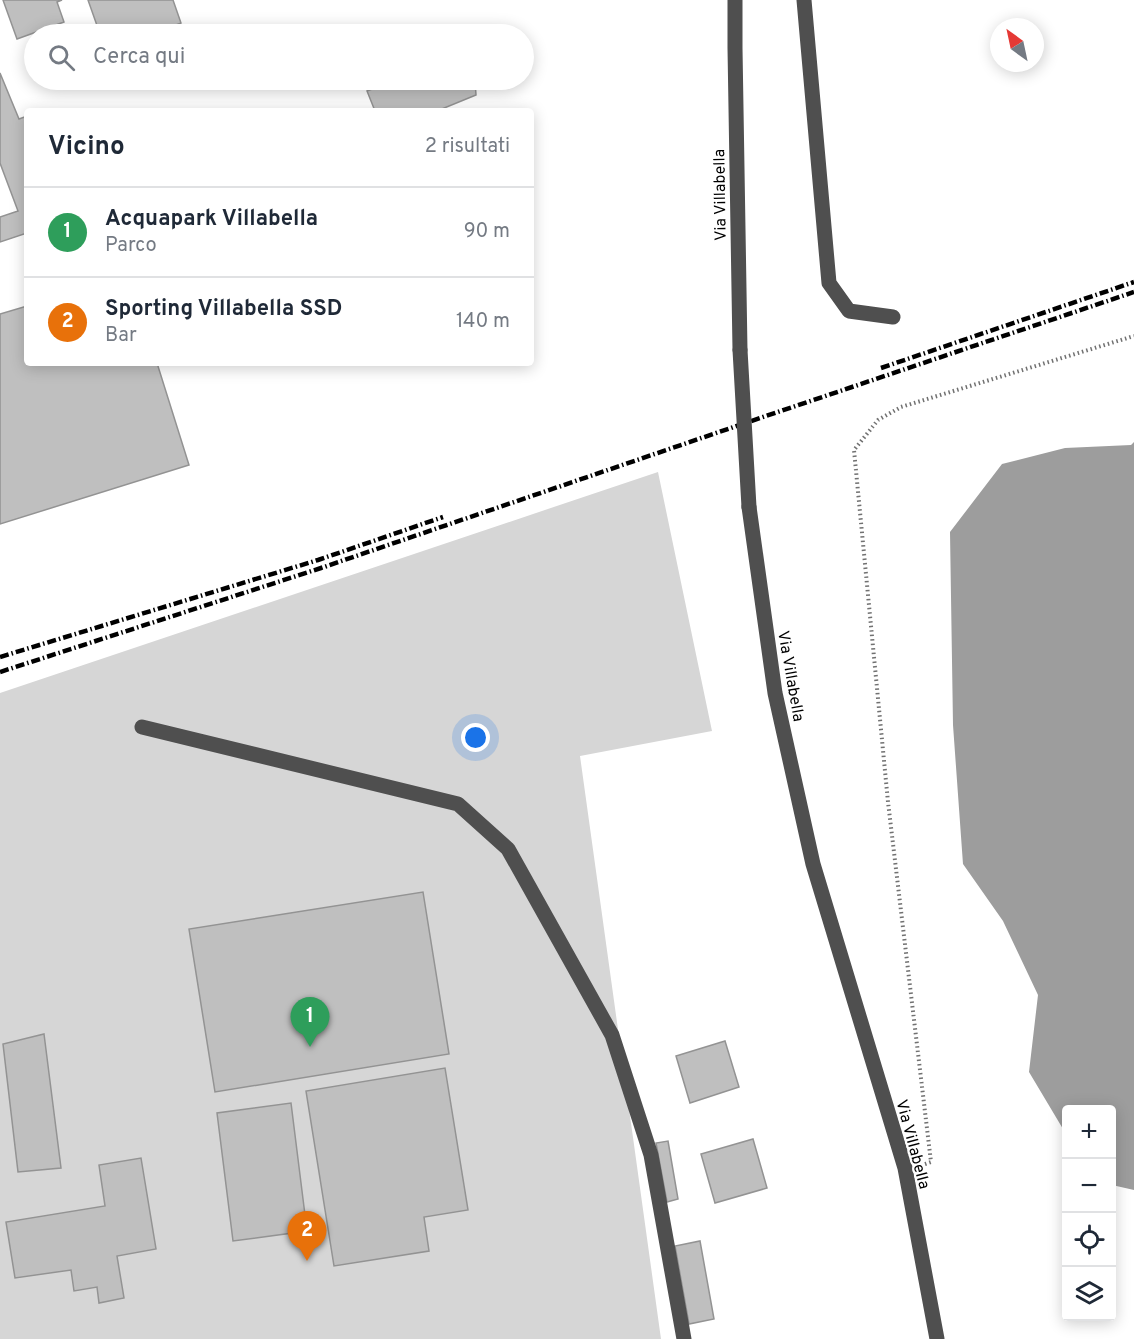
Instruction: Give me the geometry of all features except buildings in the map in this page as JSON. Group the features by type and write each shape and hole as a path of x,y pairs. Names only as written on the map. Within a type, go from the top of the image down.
{"street":[{"name":"Via Villabella","path":"735,0 740,350 749,507 775,693 813,864 905,1168 937,1339"},
{"path":"804,0 829,283 849,311 893,317"},
{"path":"142,727 458,804 508,849 612,1035 651,1155 684,1339"}],"path":[{"path":"905,1168 931,1162 888,802 854,450 878,420 901,407 1134,336"}],"shaded area":[{"path":"1134,442 1134,1190 1116,1186 1116,1105 1062,1105 1062,1127 1029,1072 1038,995 1003,921 963,864 953,725 950,532 1002,464 1065,448 1131,445"},
{"path":"658,472 712,731 580,756 661,1339 0,1339 0,693"}],"railway":[{"path":"881,368 1134,282"},
{"path":"0,672 321,568 1134,292"},
{"path":"0,657 318,560 443,517"}],"place":[{"name":"Acquapark Villabella","path":"310,1047"},
{"name":"Sporting Villabella SSD","path":"307,1261"}]}
